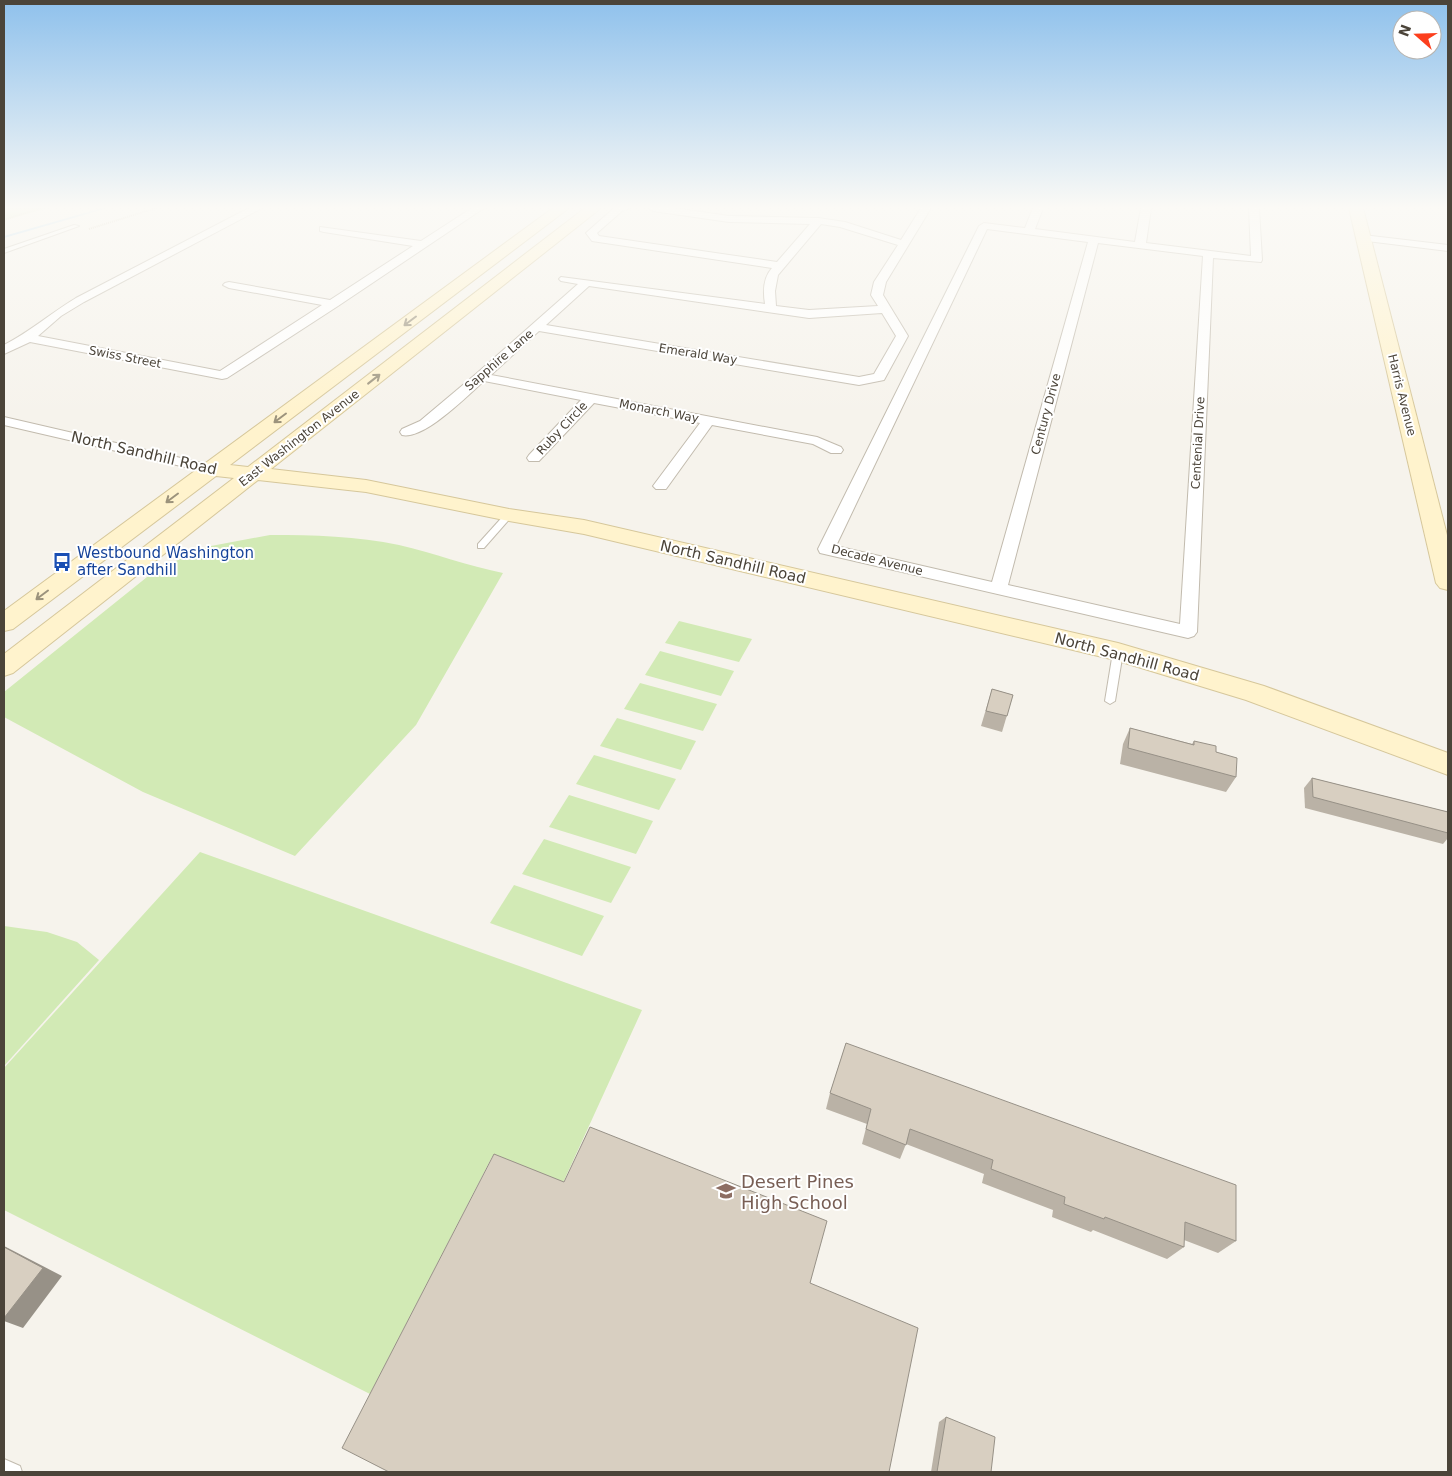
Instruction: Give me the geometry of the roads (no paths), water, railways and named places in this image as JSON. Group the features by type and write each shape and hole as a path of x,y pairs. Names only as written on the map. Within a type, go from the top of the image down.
{"main road":[{"name":"East Washington Avenue","path":"4,623 469,277"},
{"path":"454,316 492,277"},
{"name":"East Washington Avenue","path":"4,667 244,473 503,277"},
{"name":"Harris Avenue","path":"1373,277 1448,583"},
{"path":"244,473 264,450 334,388 348,367"},
{"name":"North Sandhill Road","path":"211,469 366,486 509,515 584,527 1118,652 1255,693 1448,764"}],"street":[{"path":"4,350 28,338 57,314 80,300 124,277"},
{"path":"229,285 334,304 375,277"},
{"path":"771,310 769,291 772,277"},
{"path":"565,279 809,314 885,309 877,295 883,277"},
{"name":"Decade Avenue","path":"959,277 826,550 1188,632"},
{"name":"Century Drive","path":"998,589 1084,277"},
{"name":"Centenial Drive","path":"1188,632 1207,277"},
{"name":"Sapphire Lane","path":"407,432 425,424 481,377 587,282"},
{"name":"Swiss Street","path":"28,338 222,375 334,304"},
{"name":"Emerald Way","path":"537,327 859,381 879,377 902,336 885,309"},
{"name":"Monarch Way","path":"481,377 817,441 836,450"},
{"name":"Ruby Circle","path":"534,458 591,398"},
{"name":"North Sandhill Road","path":"4,421 211,469"},
{"path":"661,486 708,421"}],"lane":[{"path":"481,546 509,515"},
{"path":"1110,702 1118,652"},
{"path":"4,1467 14,1472"}],"place":[{"name":"Westbound Washington after Sandhill","path":"62,562"},
{"name":"Desert Pines High School","path":"726,1191"}]}
